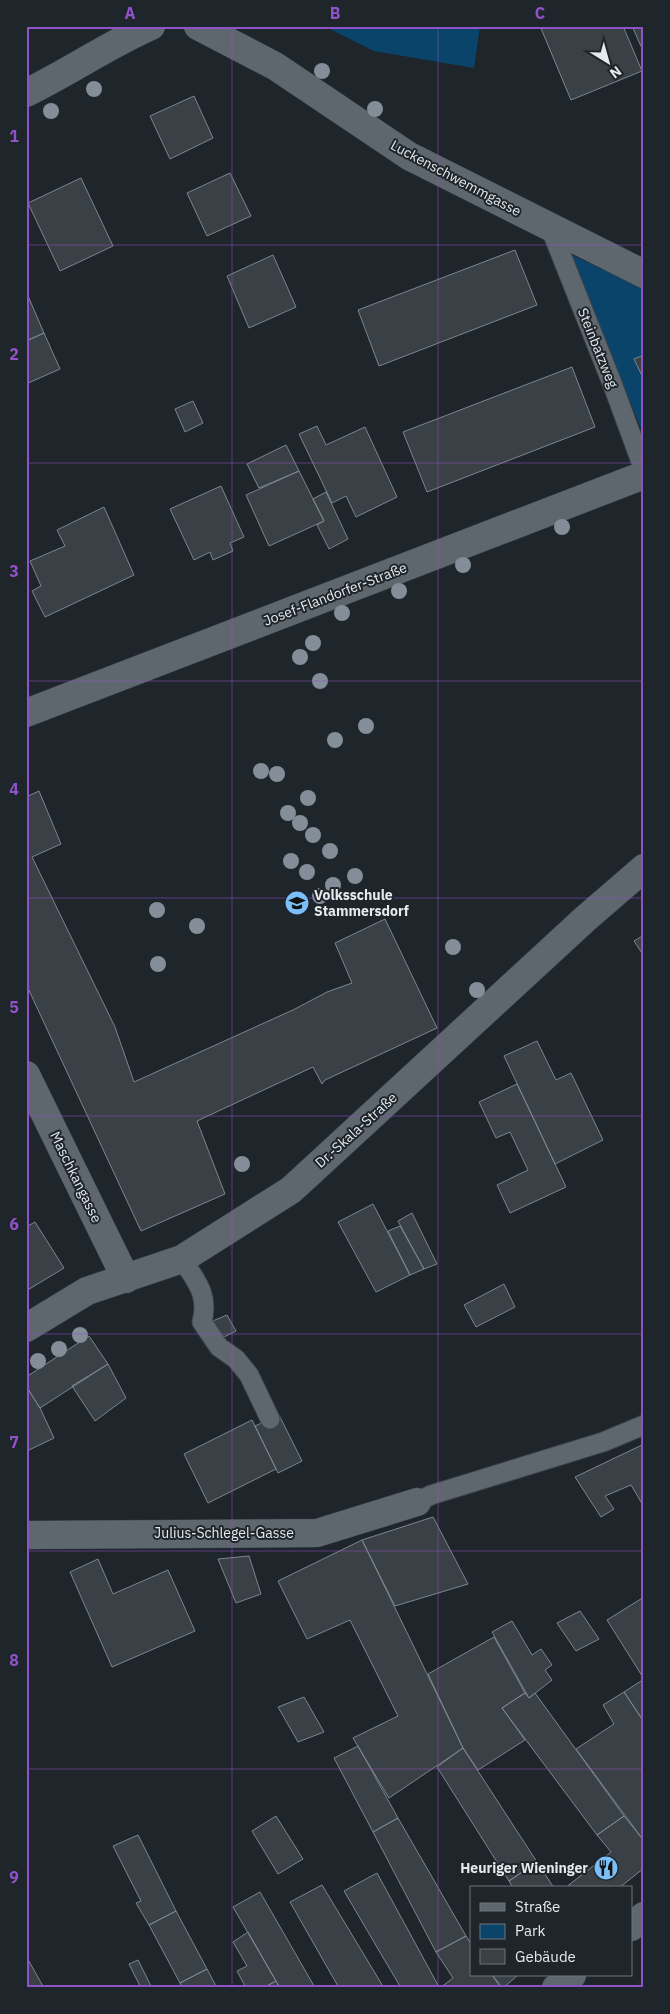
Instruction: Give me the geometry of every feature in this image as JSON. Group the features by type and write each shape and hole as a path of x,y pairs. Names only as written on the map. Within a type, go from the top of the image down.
{"street":[{"path":"26,93 66,74 120,40 151,26"},
{"name":"Luckenschwemmgasse","path":"198,26 275,66 409,156 644,274"},
{"name":"Josef-Flandorfer-Straße","path":"26,713 644,475"},
{"name":"Dr.-Skala-Straße","path":"26,1328 87,1291 182,1259 291,1190 584,919 644,868"},
{"name":"Maschkangasse","path":"26,1074 126,1279"},
{"name":"Julius-Schlegel-Gasse","path":"26,1535 317,1534 417,1502"},
{"path":"632,1926 644,1916"},
{"path":"556,1988 571,1976"}],"lane":[{"name":"Steinbatzweg","path":"550,227 612,383 644,470"},
{"path":"182,1259 202,1292 206,1307 202,1322 219,1347 236,1359 248,1375 270,1419"},
{"path":"417,1502 431,1495 603,1442 644,1425"}],"green space":[{"path":"324,26 480,26 474,68 374,51"},
{"path":"570,254 644,289 644,436"}],"building":[{"path":"540,26 623,26 642,71 571,100"},
{"path":"632,26 644,26 644,53"},
{"path":"194,96 213,138 170,159 150,116"},
{"path":"230,173 251,216 207,236 187,193"},
{"path":"81,178 113,246 60,271 28,203"},
{"path":"515,250 537,305 379,366 358,310"},
{"path":"273,255 296,307 249,328 227,276"},
{"path":"28,296 44,333 26,341 26,297"},
{"path":"44,333 60,369 26,384 26,341"},
{"path":"644,355 644,380 634,359"},
{"path":"572,367 595,427 427,492 403,432"},
{"path":"193,401 203,423 185,432 175,409"},
{"path":"317,426 326,445 365,427 397,497 356,517 346,496 332,503 299,434"},
{"path":"286,445 299,471 259,488 247,464"},
{"path":"299,471 324,521 269,546 246,495"},
{"path":"221,486 244,537 230,543 233,551 213,560 210,552 194,560 170,509"},
{"path":"326,492 348,539 329,549 317,525 324,521 313,499"},
{"path":"104,507 134,575 45,617 32,591 41,586 30,561 65,546 57,530"},
{"name":"Volksschule Stammersdorf","path":"39,791 61,844 32,857 115,1027 134,1082 295,1009 327,992 352,983 335,943 385,919 437,1028 325,1080 322,1084 313,1067 197,1121 225,1194 141,1231 26,984 26,797"},
{"path":"644,935 644,956 634,941"},
{"path":"537,1041 556,1080 571,1073 603,1140 555,1164 504,1056"},
{"path":"517,1084 566,1187 510,1213 497,1185 528,1170 510,1132 496,1138 479,1102"},
{"path":"373,1204 410,1275 376,1292 338,1222"},
{"path":"412,1213 437,1264 424,1269 398,1221"},
{"path":"35,1222 64,1268 26,1291 26,1227"},
{"path":"400,1226 424,1269 410,1275 388,1231"},
{"path":"504,1284 515,1307 476,1327 464,1305"},
{"path":"227,1315 236,1331 218,1340 208,1323"},
{"path":"89,1336 108,1364 40,1408 26,1386 26,1377"},
{"path":"108,1364 126,1398 95,1421 72,1386"},
{"path":"26,1386 40,1408 54,1438 29,1450 26,1445"},
{"path":"279,1415 302,1461 278,1473 255,1426"},
{"path":"252,1420 276,1469 208,1503 184,1454"},
{"path":"642,1445 644,1449 644,1507 631,1485 605,1496 614,1509 601,1517 575,1477"},
{"path":"433,1517 468,1584 395,1606 362,1540"},
{"path":"362,1540 463,1748 389,1798 353,1738 398,1716 350,1620 307,1639 278,1581"},
{"path":"249,1556 261,1594 236,1603 218,1559"},
{"path":"98,1559 113,1594 168,1570 195,1631 112,1667 70,1572"},
{"path":"644,1597 644,1679 607,1620"},
{"path":"580,1611 599,1639 576,1651 557,1623"},
{"path":"512,1621 532,1655 541,1649 552,1665 545,1670 552,1680 529,1698 492,1632"},
{"path":"494,1637 525,1693 502,1708 525,1740 478,1770 463,1748 428,1674"},
{"path":"644,1679 644,1722 624,1692"},
{"path":"624,1692 644,1722 644,1841 576,1749 614,1724 603,1705"},
{"path":"525,1693 529,1698 535,1693 624,1816 597,1835 502,1708"},
{"path":"304,1697 324,1732 298,1742 278,1707"},
{"path":"358,1746 398,1818 373,1832 334,1758"},
{"path":"463,1748 537,1862 509,1881 437,1767"},
{"path":"276,1816 303,1859 278,1874 252,1831"},
{"path":"624,1816 644,1841 644,1868 622,1886 568,1886 611,1852 597,1835"},
{"path":"398,1818 466,1936 436,1952 373,1832"},
{"path":"138,1835 176,1911 149,1925 136,1903 141,1901 113,1846"},
{"path":"537,1862 553,1886 512,1886 509,1881"},
{"path":"377,1873 440,1988 401,1988 344,1891"},
{"path":"322,1885 384,1988 339,1988 290,1902"},
{"path":"260,1892 314,1986 311,1988 280,1988 233,1907"},
{"path":"176,1911 207,1969 180,1983 149,1925"},
{"path":"248,1932 276,1981 263,1988 246,1988 237,1971 247,1966 233,1942"},
{"path":"466,1936 470,1942 470,1976 493,1976 501,1988 440,1988 453,1978 436,1952"},
{"path":"26,1956 44,1988 28,1988 26,1984"},
{"path":"138,1960 152,1988 141,1988 129,1964"},
{"path":"207,1969 217,1988 182,1988 180,1983"},
{"path":"493,1976 517,1976 503,1988"},
{"path":"276,1981 280,1988 263,1988"}],"place":[{"name":"Volksschule Stammersdorf","path":"297,903"},
{"name":"Heuriger Wieninger","path":"606,1868"}]}
